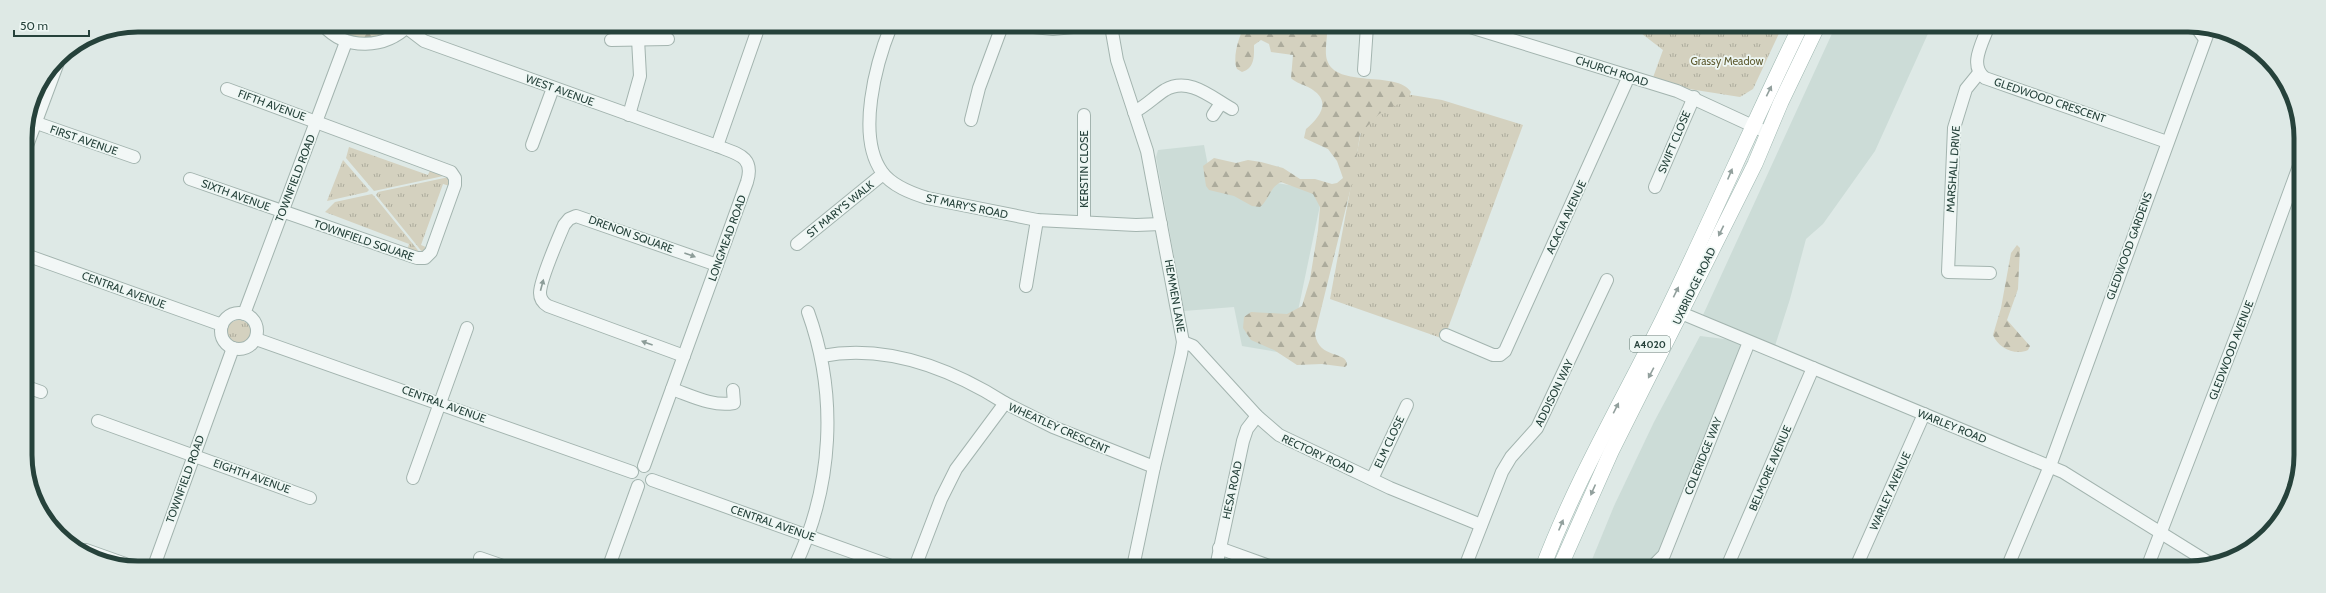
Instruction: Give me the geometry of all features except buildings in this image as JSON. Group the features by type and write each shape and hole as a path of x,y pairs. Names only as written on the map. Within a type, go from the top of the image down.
{"main road":[{"name":"UXBRIDGE ROAD","path":"1545,561 1599,442 1694,256 1752,126 1798,32"},
{"name":"UXBRIDGE ROAD","path":"1563,561 1611,452 1681,313 1768,133 1815,32"},
{"name":"A4020","path":"1546,561 1554,551 1563,561"}],"street":[{"path":"332,32 346,42 361,44 381,42 401,32"},
{"name":"WEST AVENUE","path":"414,32 424,41 717,146"},
{"path":"717,146 757,32"},
{"path":"883,174 878,164 872,141 871,103 875,72 890,32"},
{"path":"971,120 979,88 1000,32"},
{"name":"HEMMEN LANE","path":"1112,32 1115,52 1147,151 1183,342 1182,354 1154,467 1134,561"},
{"path":"1364,70 1367,32"},
{"name":"CHURCH ROAD","path":"1486,32 1694,97 1768,133"},
{"path":"1980,73 1977,58 1986,32"},
{"path":"2200,33 2205,39"},
{"name":"GLEDWOOD GARDENS","path":"2010,561 2050,466 2207,34"},
{"path":"630,115 640,76 638,39"},
{"path":"611,40 668,39"},
{"name":"TOWNFIELD ROAD","path":"244,314 346,42"},
{"name":"GLEDWOOD CRESCENT","path":"1980,73 1985,78 2167,142"},
{"name":"MARSHALL DRIVE","path":"1980,73 1966,89 1954,128 1948,272 1990,273"},
{"name":"ACACIA AVENUE","path":"1446,335 1493,355 1500,355 1505,351 1629,76"},
{"path":"34,118 51,77"},
{"path":"1134,112 1164,91 1176,86 1192,87 1232,109"},
{"path":"532,145 553,88"},
{"name":"FIFTH AVENUE","path":"227,89 317,121"},
{"name":"SWIFT CLOSE","path":"1655,187 1694,97"},
{"path":"1213,115 1221,103"},
{"name":"KERSTIN CLOSE","path":"1084,115 1084,222"},
{"name":"TOWNFIELD SQUARE","path":"282,212 417,258 425,258 431,252 455,186 454,174 446,169 317,121"},
{"name":"FIRST AVENUE","path":"33,122 134,157"},
{"name":"LONGMEAD ROAD","path":"644,466 750,171 745,158 717,146"},
{"name":"ST MARY'S ROAD","path":"883,174 901,187 927,198 1037,220 1161,224"},
{"name":"ST MARY'S WALK","path":"797,244 883,174"},
{"name":"SIXTH AVENUE","path":"190,179 282,212"},
{"name":"GLEDWOOD AVENUE","path":"2150,561 2294,179"},
{"name":"DRENON SQUARE","path":"684,356 548,306 542,301 540,295 543,282 564,225 569,219 576,216 717,265"},
{"path":"1026,286 1037,220"},
{"name":"CENTRAL AVENUE","path":"32,257 222,325"},
{"name":"ADDISON WAY","path":"1467,561 1502,472 1511,457 1537,428 1607,280"},
{"path":"797,561 807,535 821,485 828,445 827,391 822,356 808,312"},
{"name":"WARLEY ROAD","path":"1681,313 2050,466 2204,560"},
{"path":"244,314 251,318 256,324 256,339 247,348 232,348 223,339 222,325 231,315 244,314"},
{"path":"413,478 467,328"},
{"name":"CENTRAL AVENUE","path":"256,339 440,402 632,472"},
{"name":"RECTORY ROAD","path":"1183,342 1193,346 1257,416 1283,438 1372,479 1481,524"},
{"name":"COLERIDGE WAY","path":"1658,561 1664,555 1749,342"},
{"name":"TOWNFIELD ROAD","path":"156,561 232,348"},
{"path":"822,356 861,353 903,359 947,372 1005,404"},
{"name":"BELMORE AVENUE","path":"1730,561 1813,368"},
{"path":"32,389 42,392"},
{"path":"672,389 714,403 723,404 734,403 733,390"},
{"name":"WHEATLEY CRESCENT","path":"917,561 941,500 956,469 1005,404 1053,427 1154,467"},
{"name":"ELM CLOSE","path":"1372,479 1406,405"},
{"name":"WARLEY AVENUE","path":"1859,561 1924,414"},
{"name":"HESA ROAD","path":"1217,561 1243,441 1247,429 1257,416"},
{"name":"EIGHTH AVENUE","path":"98,421 310,498"},
{"path":"638,466 644,466 651,471 652,480 646,486 638,486 632,480 632,472 638,466"},
{"name":"CENTRAL AVENUE","path":"652,480 880,561"},
{"path":"611,561 638,486"},
{"path":"1219,548 1255,561"},
{"path":"480,558 489,561"}],"shaded area":[{"path":"1833,32 1929,32 1875,151 1823,224 1806,239 1790,299 1773,352 1703,315"},
{"path":"1204,145 1209,171 1323,191 1289,354 1242,346 1234,307 1184,311 1156,157 1158,150"},
{"path":"1700,336 1749,342 1664,555 1658,561 1591,561 1614,506 1654,422"}],"green space":[{"path":"343,32 388,32 367,37 349,35"},
{"path":"1242,32 1327,32 1326,56 1333,69 1342,74 1354,77 1381,80 1404,85 1411,92 1408,99 1379,114 1360,134 1354,175 1315,334 1322,348 1343,357 1346,360 1347,365 1345,367 1322,364 1297,365 1274,350 1251,340 1243,328 1244,317 1251,312 1287,314 1302,306 1310,279 1320,207 1313,194 1281,182 1274,187 1266,201 1260,207 1252,206 1234,196 1209,190 1206,186 1203,166 1214,158 1236,163 1248,160 1283,168 1300,179 1315,179 1332,184 1337,183 1343,178 1337,161 1328,149 1304,138 1306,129 1320,113 1322,103 1316,92 1291,78 1293,55 1271,52 1269,44 1261,40 1254,45 1252,65 1242,72 1237,69 1235,59"},
{"name":"Grassy Meadow","path":"1640,32 1780,32 1753,89 1740,97 1651,83 1663,50"},
{"path":"1369,88 1442,100 1523,125 1444,339 1330,299"},
{"path":"349,147 428,175 431,168 448,175 374,191 346,158"},
{"path":"343,160 369,190 367,192 327,201"},
{"path":"449,177 450,186 443,184 421,245 428,248 423,253 376,195 378,192"},
{"path":"372,194 421,254 407,251 409,244 325,212 335,202"},
{"path":"2017,245 2020,248 2018,289 2007,320 2030,346 2028,350 2023,352 2008,350 1995,340 1993,335 2001,308 2011,253"},
{"path":"239,320 248,323 251,332 248,341 239,344 230,341 227,332 230,323"}]}
